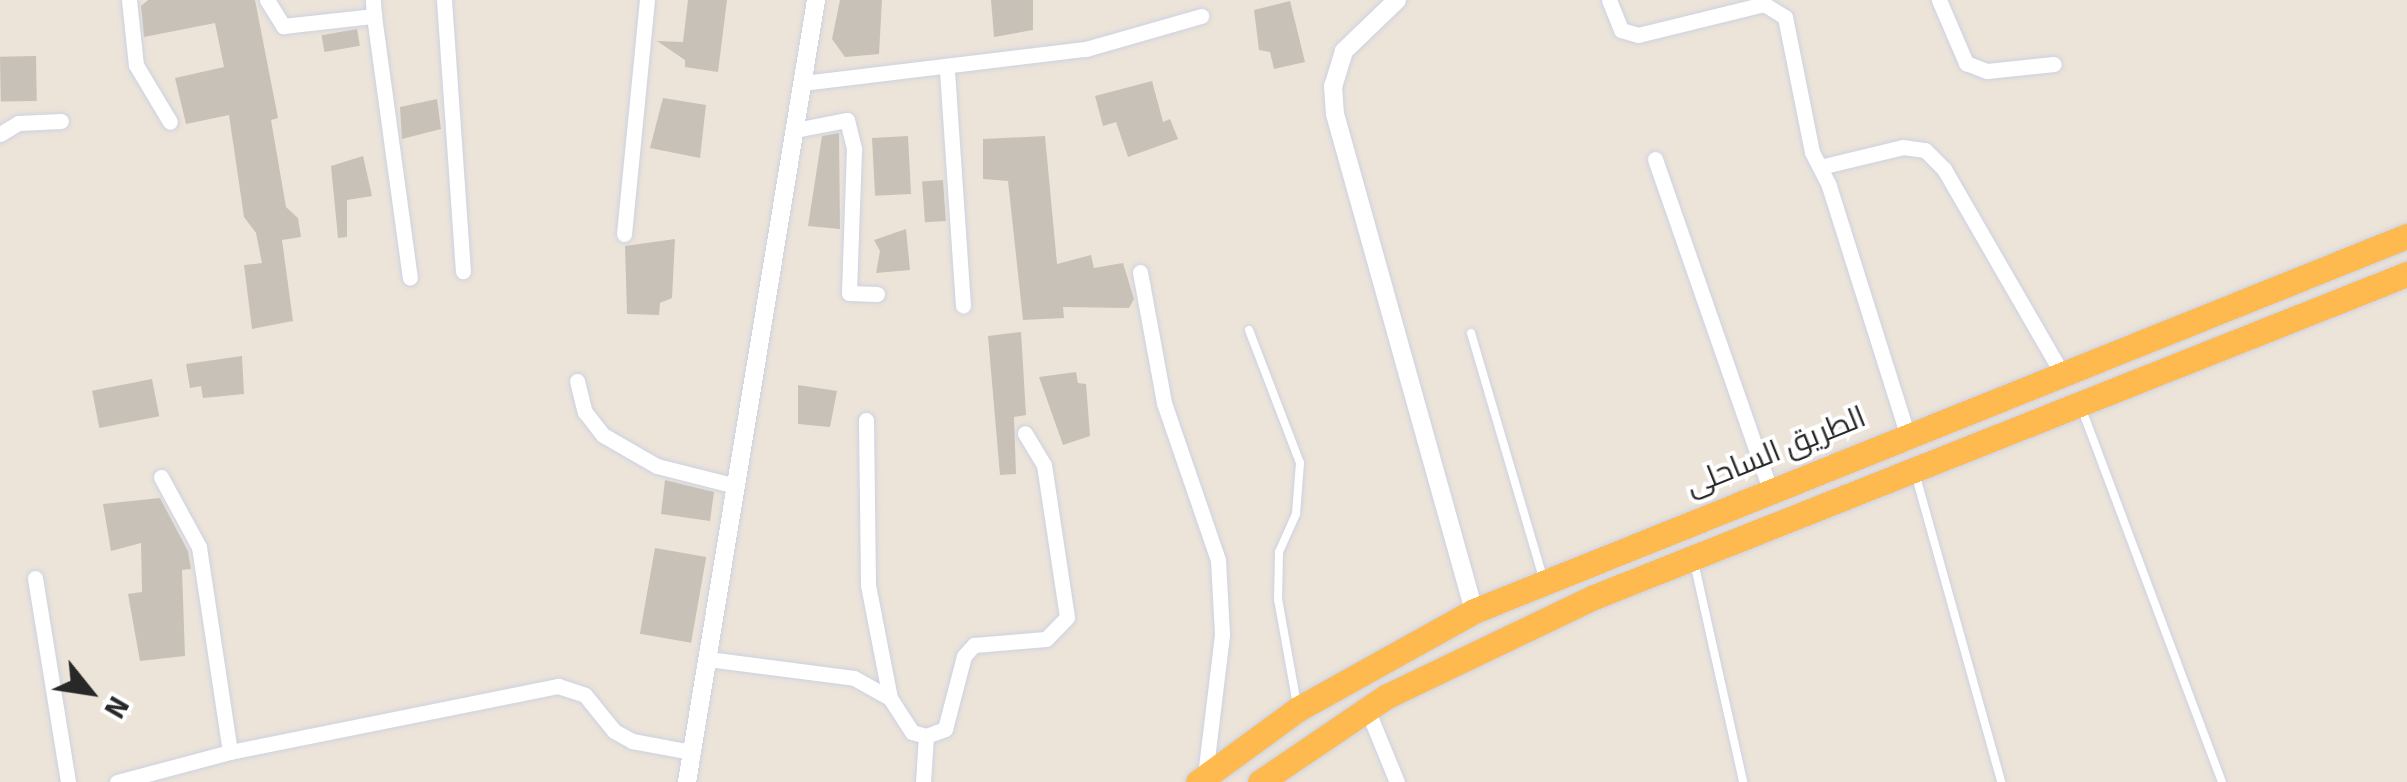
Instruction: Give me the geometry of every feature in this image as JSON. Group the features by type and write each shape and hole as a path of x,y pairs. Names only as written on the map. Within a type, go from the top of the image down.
{"highway":[{"name":"الطريق الساحلى","path":"1202,778 1298,710 1474,611 2407,236"},
{"path":"1260,782 1366,709 1487,644 1693,557 2407,274"}],"street":[{"path":"129,0 136,65 170,122"},
{"path":"267,0 283,26 374,8 410,278"},
{"path":"444,0 464,271"},
{"path":"624,234 647,0"},
{"path":"688,782 816,0"},
{"path":"1397,0 1344,51 1332,86 1335,114 1474,611"},
{"path":"1609,0 1621,30 1638,36 1764,4 1785,17 1820,167 1907,434"},
{"path":"1938,0 1966,62 1986,71 2054,64"},
{"path":"803,83 947,70 1086,48 1201,16"},
{"path":"947,70 963,306"},
{"path":"795,130 847,120 854,149 848,293 876,294"},
{"path":"0,134 18,123 61,122"},
{"path":"1820,167 1903,147 1925,150 1944,169 2061,372"},
{"path":"1655,158 1770,489"},
{"path":"1140,272 1164,403 1218,560 1222,634 1202,778"},
{"path":"577,381 584,412 603,436 657,466 736,486"},
{"path":"866,420 868,585 890,698 912,732 926,736"},
{"path":"926,736 952,718 964,656 974,645 1046,639 1067,618 1044,465 1025,433"},
{"path":"161,477 199,547 230,752"},
{"path":"35,578 68,782"},
{"path":"708,659 854,678 890,698"},
{"path":"117,782 230,752 558,686 585,695 614,730 632,741 692,752"},
{"path":"1366,709 1398,782"},
{"path":"923,782 926,736"}],"lane":[{"path":"1250,330 1300,463 1296,514 1279,552 1278,600 1298,710"},
{"path":"1471,333 1544,582"},
{"path":"2079,403 2222,782"},
{"path":"1914,469 2001,782"},
{"path":"1693,557 1743,782"}],"building":[{"path":"148,0 255,0 278,118 271,120 286,207 298,218 301,237 282,240 293,321 252,329 244,265 262,263 256,233 244,217 229,115 186,124 175,78 224,67 215,23 144,37 141,6"},
{"path":"688,0 727,0 718,72 685,67 685,60 657,41 683,42"},
{"path":"840,0 882,0 879,54 845,57 832,39"},
{"path":"991,0 1033,0 1033,30 994,37"},
{"path":"1290,1 1305,62 1274,69 1270,52 1259,50 1254,10"},
{"path":"357,29 360,46 324,52 322,35"},
{"path":"36,56 37,101 1,102 0,57"},
{"path":"1152,81 1163,122 1170,119 1178,139 1128,157 1116,122 1103,126 1095,96"},
{"path":"663,98 706,105 700,158 650,148"},
{"path":"437,99 441,129 402,139 400,107"},
{"path":"839,133 840,229 808,226 822,136"},
{"path":"908,136 911,194 875,196 872,138"},
{"path":"1045,136 1057,264 1091,255 1094,268 1123,263 1134,299 1129,308 1063,307 1064,318 1023,320 1008,181 983,179 983,139"},
{"path":"363,156 372,196 347,200 347,237 338,238 331,166"},
{"path":"943,180 946,221 925,222 922,181"},
{"path":"906,229 910,270 876,273 880,251 874,240"},
{"path":"675,239 672,298 660,303 659,315 627,314 625,246"},
{"path":"1021,332 1026,415 1014,417 1016,474 1000,475 988,336"},
{"path":"242,356 244,394 203,398 201,386 190,388 186,364"},
{"path":"1076,372 1078,383 1086,384 1090,436 1063,445 1039,377"},
{"path":"152,379 159,416 99,428 92,391"},
{"path":"798,385 837,391 830,427 798,424"},
{"path":"665,480 714,492 710,521 661,514"},
{"path":"160,498 188,551 191,569 182,570 185,656 140,661 128,594 142,592 141,543 111,551 103,504"},
{"path":"655,548 706,557 691,643 640,634"}]}
